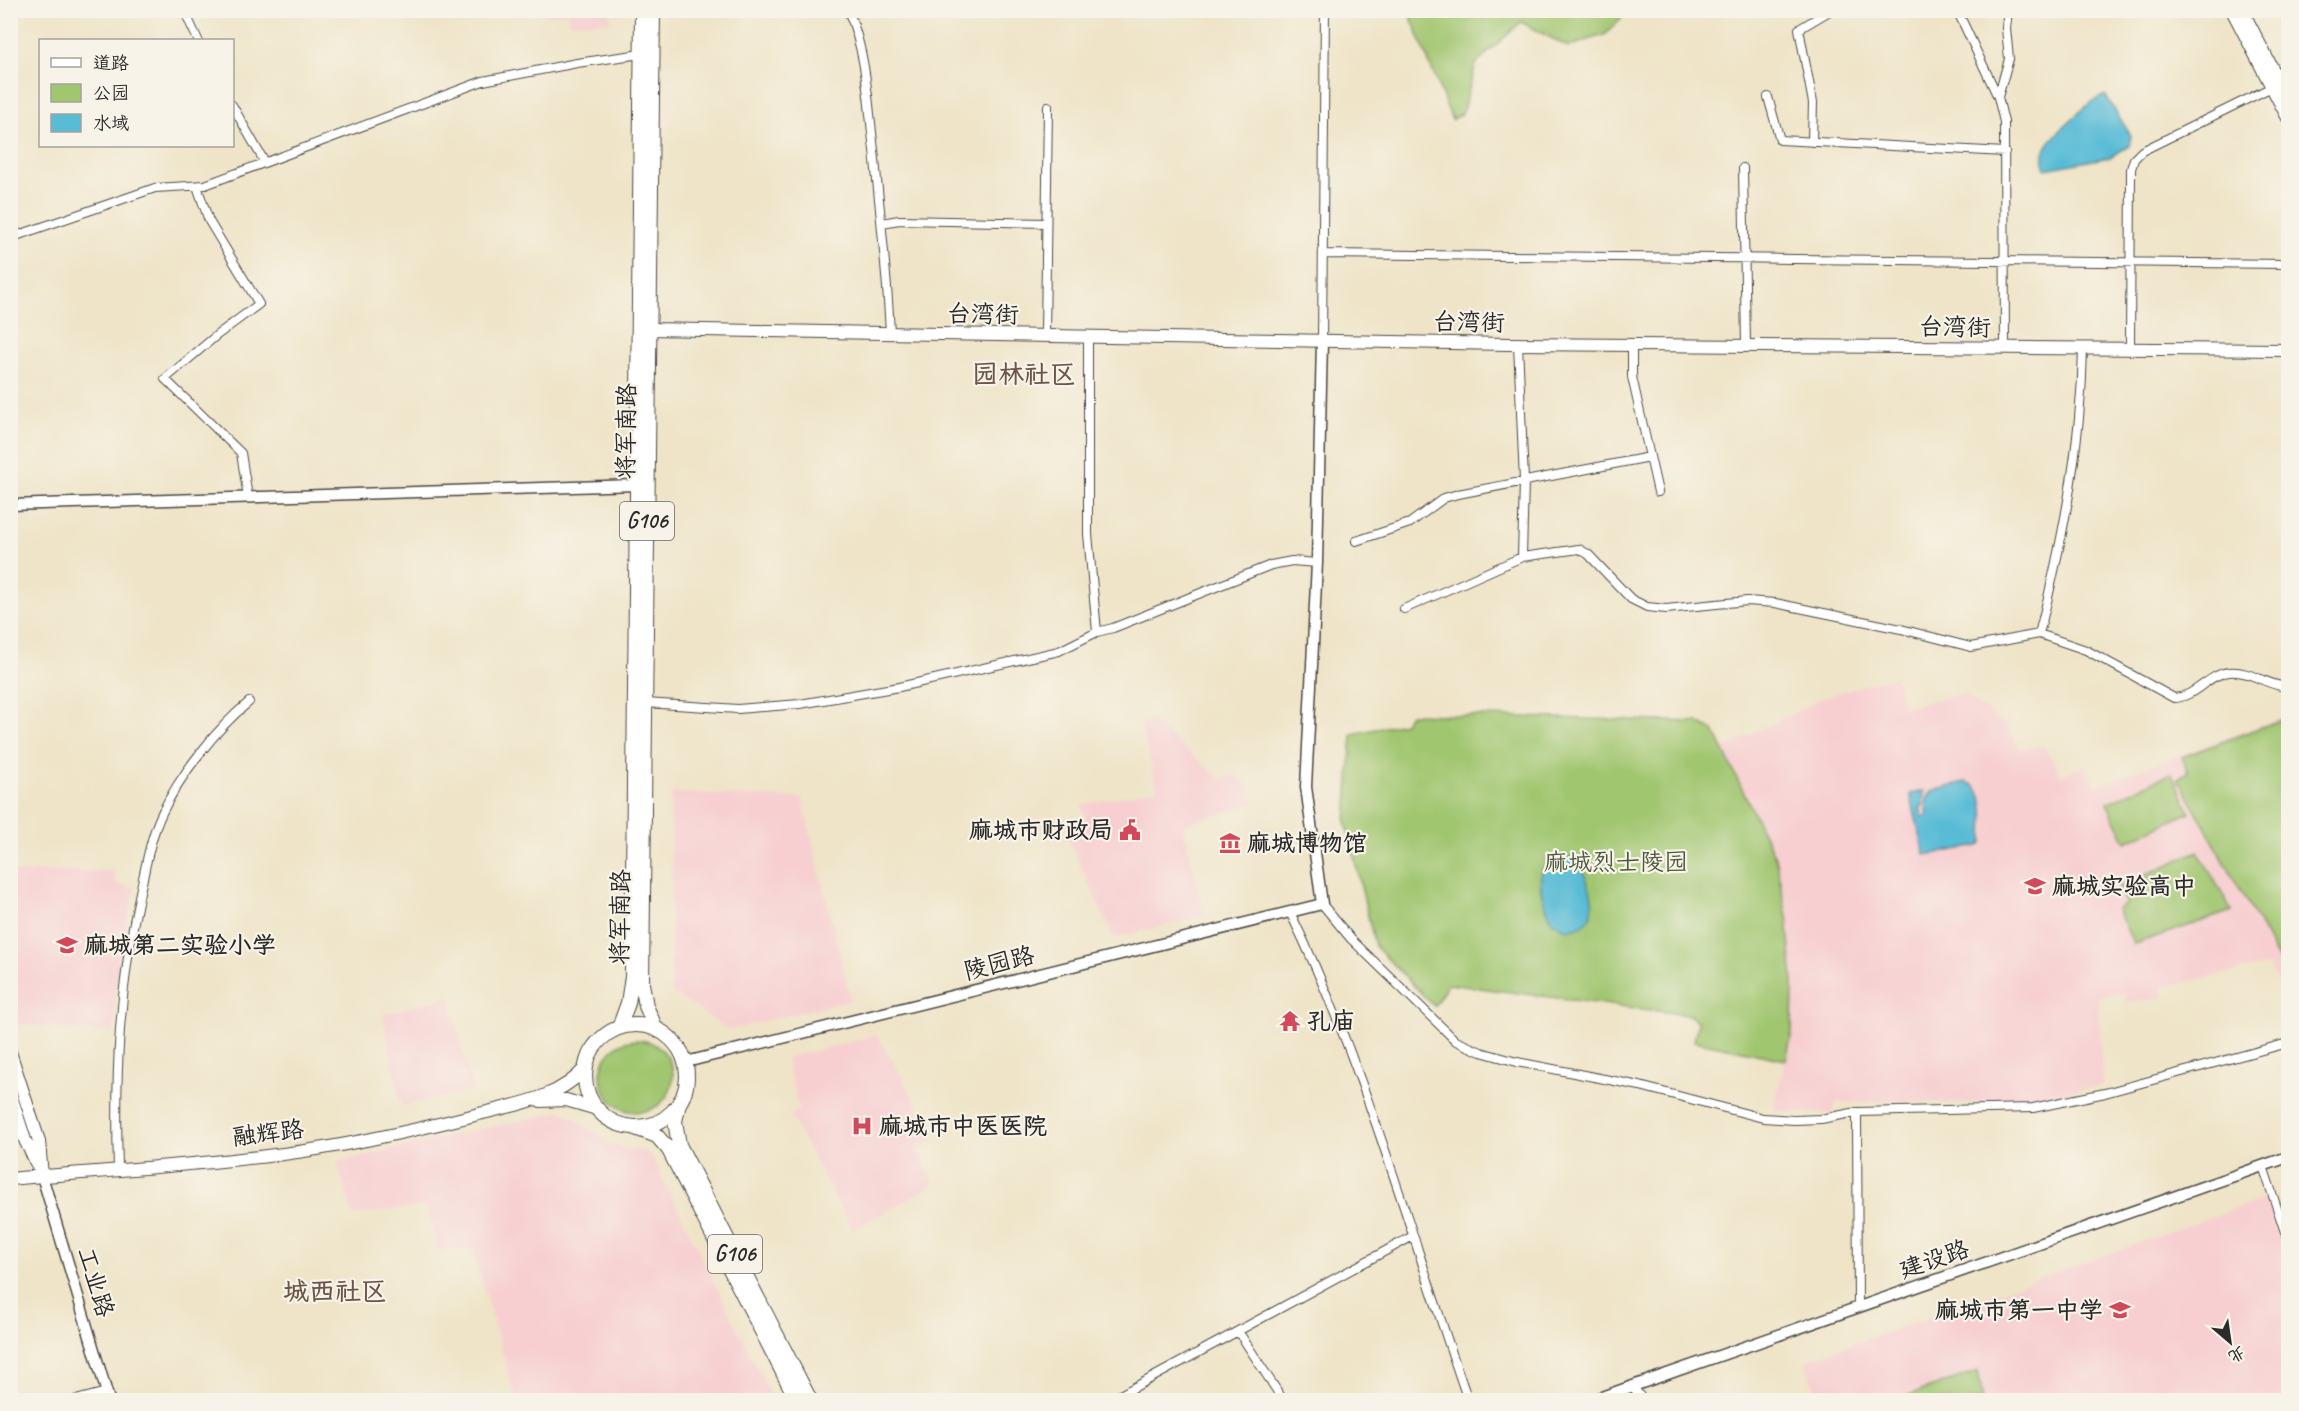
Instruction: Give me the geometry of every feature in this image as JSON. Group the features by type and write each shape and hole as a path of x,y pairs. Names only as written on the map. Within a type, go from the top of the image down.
{"highway":[{"name":"将军南路","path":"619,1028 628,1003 632,977 642,10"},
{"name":"将军南路","path":"653,10 642,984 646,1006 656,1029"},
{"path":"597,1109 586,1086 586,1067 597,1043 619,1028 638,1025 656,1029"},
{"name":"G106","path":"656,1029 671,1038 686,1062 686,1088 675,1121 679,1145 810,1401"},
{"path":"635,1128 660,1122 680,1104"},
{"name":"G106","path":"597,1109 610,1121 657,1136 669,1150 797,1401"}],"main road":[{"path":"2232,10 2280,81 2289,118"},
{"path":"2242,10 2289,99"},
{"name":"台湾街","path":"649,329 1518,344 2289,350"},
{"name":"工业路","path":"10,1052 39,1141 42,1176"},
{"path":"525,1102 561,1089 586,1067"},
{"name":"工业路","path":"10,1093 25,1140 42,1176"},
{"path":"525,1102 566,1100 597,1109"},
{"name":"融辉路","path":"10,1179 283,1155 413,1131 525,1102"}],"street":[{"path":"184,10 198,39"},
{"path":"848,10 859,39 882,223 890,333"},
{"path":"1325,10 1317,563 1306,787 1322,904 1352,939 1448,1033 1474,1050 1517,1062 1640,1086 1763,1118 1821,1119 1857,1112 2033,1108 2104,1093 2289,1043"},
{"path":"1812,142 1813,103 1798,29 1831,10"},
{"path":"1957,10 1998,97 2004,122 2005,349"},
{"path":"1998,97 2009,59 2006,28 2008,10"},
{"path":"10,238 155,188 205,185 264,161 338,137 483,81 598,59 641,54"},
{"path":"2130,350 2130,262 2134,159 2142,151 2280,81"},
{"path":"1768,97 1780,140 2005,152"},
{"path":"1045,336 1048,106"},
{"path":"234,108 264,161"},
{"path":"1743,168 1746,346"},
{"path":"197,186 209,222 259,304 217,335 165,379 241,453 248,497"},
{"path":"882,223 899,220 1046,223"},
{"path":"1323,254 2289,264"},
{"path":"1088,337 1088,534 1097,632"},
{"path":"1518,344 1524,481 1522,557"},
{"path":"1632,345 1632,377 1658,492"},
{"path":"2039,634 2063,539 2082,409 2083,350"},
{"path":"1356,542 1410,523 1444,498 1650,457"},
{"path":"10,505 637,485"},
{"path":"1404,609 1522,557 1580,549 1588,554 1630,599 1647,607 1666,609 1747,602 1775,603 1901,629 1971,647 2039,634 2093,653 2174,698 2186,696 2217,676 2231,672 2249,674 2266,683 2289,687"},
{"path":"645,703 738,709 800,704 899,687 1059,651 1097,632 1113,628 1271,565 1292,561 1317,563"},
{"path":"118,1169 116,1087 121,993 129,944 153,836 172,796 200,756 227,720 249,702"},
{"name":"陵园路","path":"686,1062 1322,904"},
{"path":"1290,912 1317,968 1374,1112 1468,1401"},
{"path":"1857,1112 1858,1307"},
{"name":"建设路","path":"1593,1401 2289,1157"},
{"path":"2263,1166 2289,1241"},
{"name":"工业路","path":"42,1176 108,1396"},
{"path":"1111,1401 1413,1236"},
{"path":"1238,1331 1283,1401"},
{"path":"1633,1387 1643,1401"},
{"path":"76,1401 108,1396"}],"shaded area":[{"path":"543,11 610,11 610,22 568,23 568,14 543,15"},
{"name":"麻城实验高中","path":"1895,676 1903,707 1963,694 2006,725 2020,749 2044,746 2062,775 2084,765 2095,786 2288,715 2288,1002 2268,965 2162,987 2163,997 2126,1003 2124,993 2098,996 2103,1085 2010,1103 1836,1102 1833,1114 1773,1111 1792,1032 1775,857 1723,749 1825,697"},
{"name":"麻城市财政局","path":"1152,721 1221,779 1235,774 1249,787 1254,803 1183,825 1205,916 1114,938 1065,832 1087,827 1082,805 1157,789 1141,724"},
{"path":"671,793 802,798 851,1000 729,1030 671,992"},
{"name":"麻城第二实验小学","path":"114,871 115,883 135,887 119,966 113,1033 14,1024 10,1014 11,872"},
{"path":"450,996 473,1091 401,1106 383,1015"},
{"name":"麻城市中医医院","path":"877,1035 909,1089 934,1139 917,1150 935,1184 853,1230 790,1115 799,1110 786,1058"},
{"path":"561,1111 575,1118 607,1142 626,1149 646,1151 652,1157 773,1400 516,1400 472,1248 438,1250 426,1206 353,1215 337,1162"},
{"name":"麻城市第一中学","path":"2269,1197 2288,1258 2288,1400 1819,1400 1805,1361"}],"green space":[{"path":"1418,11 1628,11 1606,34 1568,47 1521,22 1476,64 1462,114 1452,120 1411,17"},
{"name":"麻城烈士陵园","path":"1410,714 1697,722 1714,731 1775,857 1787,916 1793,983 1792,1032 1786,1060 1694,1041 1698,1022 1689,1015 1448,984 1434,1006 1375,946 1346,822 1352,734 1404,723"},
{"path":"2288,717 2288,976 2178,778 2188,772 2182,757"},
{"path":"2171,773 2190,812 2126,842 2107,803"},
{"path":"2198,851 2232,911 2134,944 2117,909 2127,904 2118,887"},
{"path":"644,1040 663,1050 671,1062 673,1076 671,1090 663,1102 651,1110 630,1112 611,1102 603,1090 601,1069 611,1050 623,1042"},
{"path":"1978,1371 1983,1400 1895,1400"}],"water":[{"path":"2106,96 2131,136 2129,146 2110,157 2046,169 2044,152 2055,136 2082,110"},
{"path":"1965,782 1978,790 1981,798 1984,816 1983,842 1979,846 1925,855 1910,794 1924,791 1923,806 1920,807 1923,817 1928,816 1926,802 1931,792"},
{"path":"1567,856 1573,859 1583,872 1590,891 1592,908 1587,922 1567,930 1553,922 1544,902 1540,882 1542,872 1547,865 1555,859"}],"place":[{"name":"麻城市财政局","path":"1130,830"},
{"name":"麻城博物馆","path":"1230,843"},
{"name":"麻城实验高中","path":"2035,886"},
{"name":"麻城第二实验小学","path":"67,945"},
{"name":"孔庙","path":"1290,1021"},
{"name":"麻城市中医医院","path":"862,1126"},
{"name":"麻城市第一中学","path":"2120,1310"}],"district":[{"name":"园林社区","path":"1024,374"},
{"name":"城西社区","path":"335,1291"}]}
